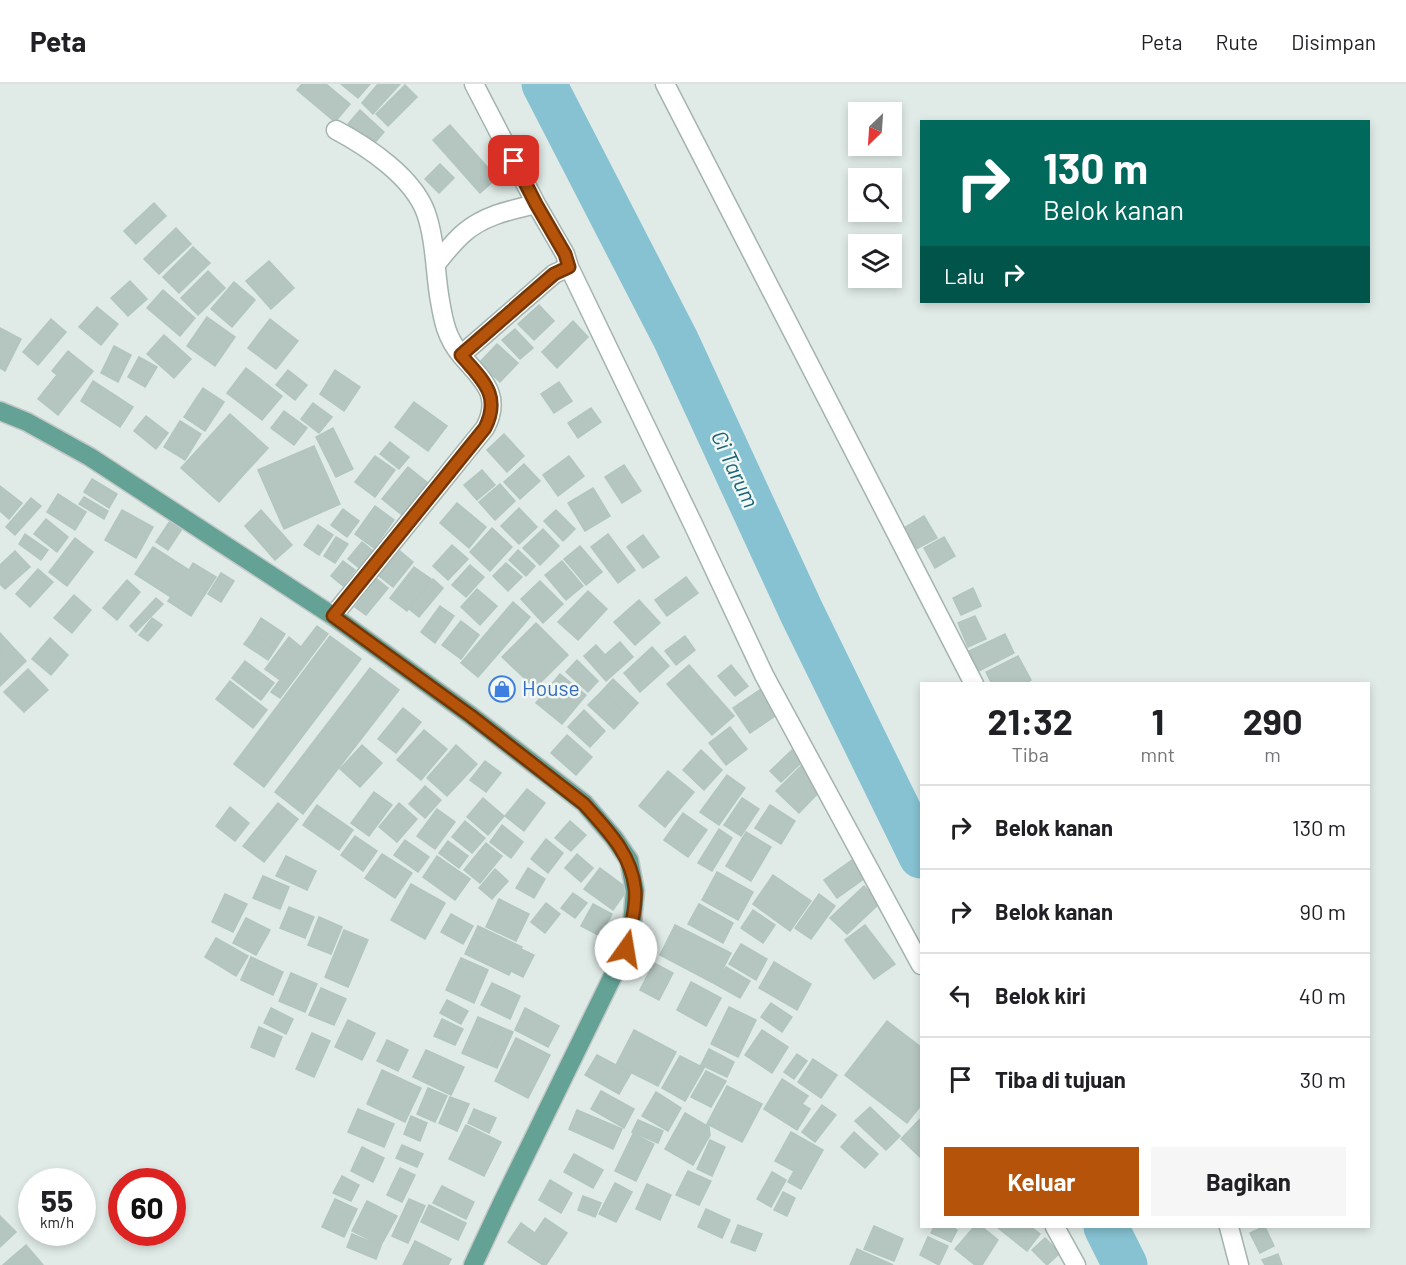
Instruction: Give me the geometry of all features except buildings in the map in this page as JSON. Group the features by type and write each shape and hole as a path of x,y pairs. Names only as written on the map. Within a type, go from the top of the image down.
{"main road":[{"path":"0,411 27,422 90,457 333,616 471,716 584,804 614,837 628,860 636,891 626,949 473,1265"}],"street":[{"path":"474,84 536,204 565,254 569,267 764,675 920,963"},
{"path":"664,84 973,682"},
{"path":"333,616 485,428 489,420 491,400 486,385 451,343 447,333 431,233 426,212 418,196 393,168 357,141 336,130"},
{"path":"436,264 453,243 477,223 509,210 536,204"},
{"path":"461,355 554,274 569,267"},
{"path":"1056,1228 1076,1265"},
{"path":"1229,1228 1239,1265"}],"waterway":[{"name":"Ci Tarum","path":"544,84 676,340 802,613 920,854"},
{"name":"Ci Tarum","path":"1106,1228 1125,1265"}],"place":[{"name":"House","path":"502,689"}],"route":[{"path":"514,161 565,254 569,267 554,274 461,355 490,393 489,420 485,428 333,616 471,716 584,804 614,837 628,860 636,891 626,949"}]}
